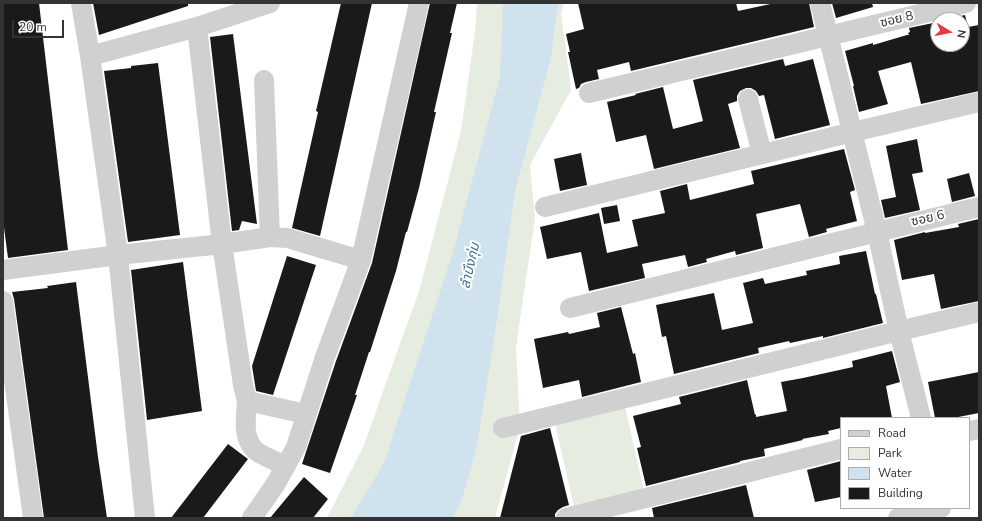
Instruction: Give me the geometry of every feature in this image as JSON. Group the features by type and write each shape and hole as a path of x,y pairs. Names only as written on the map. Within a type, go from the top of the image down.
{"street":[{"path":"81,3 90,56 118,255 145,518"},
{"path":"90,56 197,27 270,3"},
{"path":"252,518 275,485 296,447 325,357 361,260 419,3"},
{"path":"820,3 853,132 899,331 921,417"},
{"name":"ซอย 8","path":"589,92 966,3"},
{"path":"197,27 222,244 243,385 247,401 247,437 256,451 286,466"},
{"path":"264,80 270,237"},
{"path":"748,99 762,154"},
{"path":"545,207 979,102"},
{"name":"ซอย 6","path":"570,308 979,207"},
{"path":"3,270 270,237 287,238 361,260"},
{"path":"3,301 33,518"},
{"path":"503,428 979,312"},
{"path":"247,401 306,414"},
{"path":"566,518 840,449"},
{"path":"898,518 938,509"}],"green space":[{"path":"477,3 564,3 561,13 571,90 530,165 535,218 516,347 520,426 495,518 327,518 364,445 420,288 461,131 475,32"},
{"path":"625,407 645,495 575,511 555,424"}],"water":[{"name":"ลำบึงกุ่ม","path":"503,3 558,3 551,57 515,191 494,340 476,450 462,499 453,518 351,518 384,463 453,252 500,77"}],"building":[{"path":"3,3 39,3 68,250 8,258 3,220"},
{"path":"93,3 188,3 188,6 99,35"},
{"path":"341,3 372,3 320,236 292,228 318,112 316,111"},
{"path":"430,3 457,3 450,33 452,33 434,112 436,112 419,188 396,271 355,395 357,395 330,473 302,464 336,361 372,263"},
{"path":"578,3 736,3 738,11 775,3 809,3 814,27 631,71 629,62 597,70 599,79 581,84 579,88 576,89 568,52 570,52 566,34 584,29"},
{"path":"832,3 872,3 873,7 836,18"},
{"path":"930,24 930,52 970,52 970,27 979,25 979,91 921,104 911,62 878,71 888,104 859,112 845,51 909,35 909,28"},
{"path":"233,34 257,224 242,221 239,230 232,231 210,37"},
{"path":"783,59 785,66 813,59 830,125 775,139 764,95 759,96 756,91 751,88 746,88 740,91 737,96 737,101 728,104 740,148 654,169 646,135 616,142 607,102 663,87 673,129 703,121 693,80"},
{"path":"158,63 180,235 128,242 104,71"},
{"path":"917,139 923,172 912,174 920,210 885,218 881,200 896,197 886,146"},
{"path":"844,149 855,190 850,192 857,221 826,229 827,232 809,237 800,204 756,214 763,248 736,255 735,251 706,259 707,262 688,267 685,255 642,264 645,278 589,291 581,252 547,259 540,227 599,213 607,253 638,246 632,220 665,213 660,191 687,184 690,200 754,184 751,171"},
{"path":"581,153 587,185 560,191 554,159"},
{"path":"969,173 975,196 952,202 947,179"},
{"path":"617,205 620,221 604,224 601,208"},
{"path":"979,219 979,301 941,309 934,274 902,280 894,240 925,232 959,227 958,224"},
{"path":"866,251 883,323 823,338 823,336 790,343 789,341 758,348 759,353 674,374 666,336 662,337 656,305 714,293 722,330 753,323 743,283 763,278 765,284 807,275 806,271 840,264 839,256"},
{"path":"287,256 316,265 273,395 256,391 252,366"},
{"path":"183,262 202,411 147,420 131,270"},
{"path":"76,282 107,518 44,518 12,292 48,288 47,286"},
{"path":"621,307 633,354 635,353 641,382 582,397 579,380 543,388 534,339 568,332 569,334 600,327 597,313"},
{"path":"892,351 900,382 886,386 892,417 840,417 840,428 828,431 829,434 764,449 765,456 740,461 646,486 637,448 641,447 633,416 681,404 679,397 747,380 756,417 787,411 781,382 853,367 852,361"},
{"path":"979,372 979,413 958,417 935,417 928,382"},
{"path":"550,428 569,505 558,510 555,517 500,518 521,436"},
{"path":"228,444 248,459 203,518 171,518"},
{"path":"840,461 840,497 815,502 807,470"},
{"path":"304,477 328,499 313,518 270,518"},
{"path":"746,485 754,518 654,518 652,508"}]}
